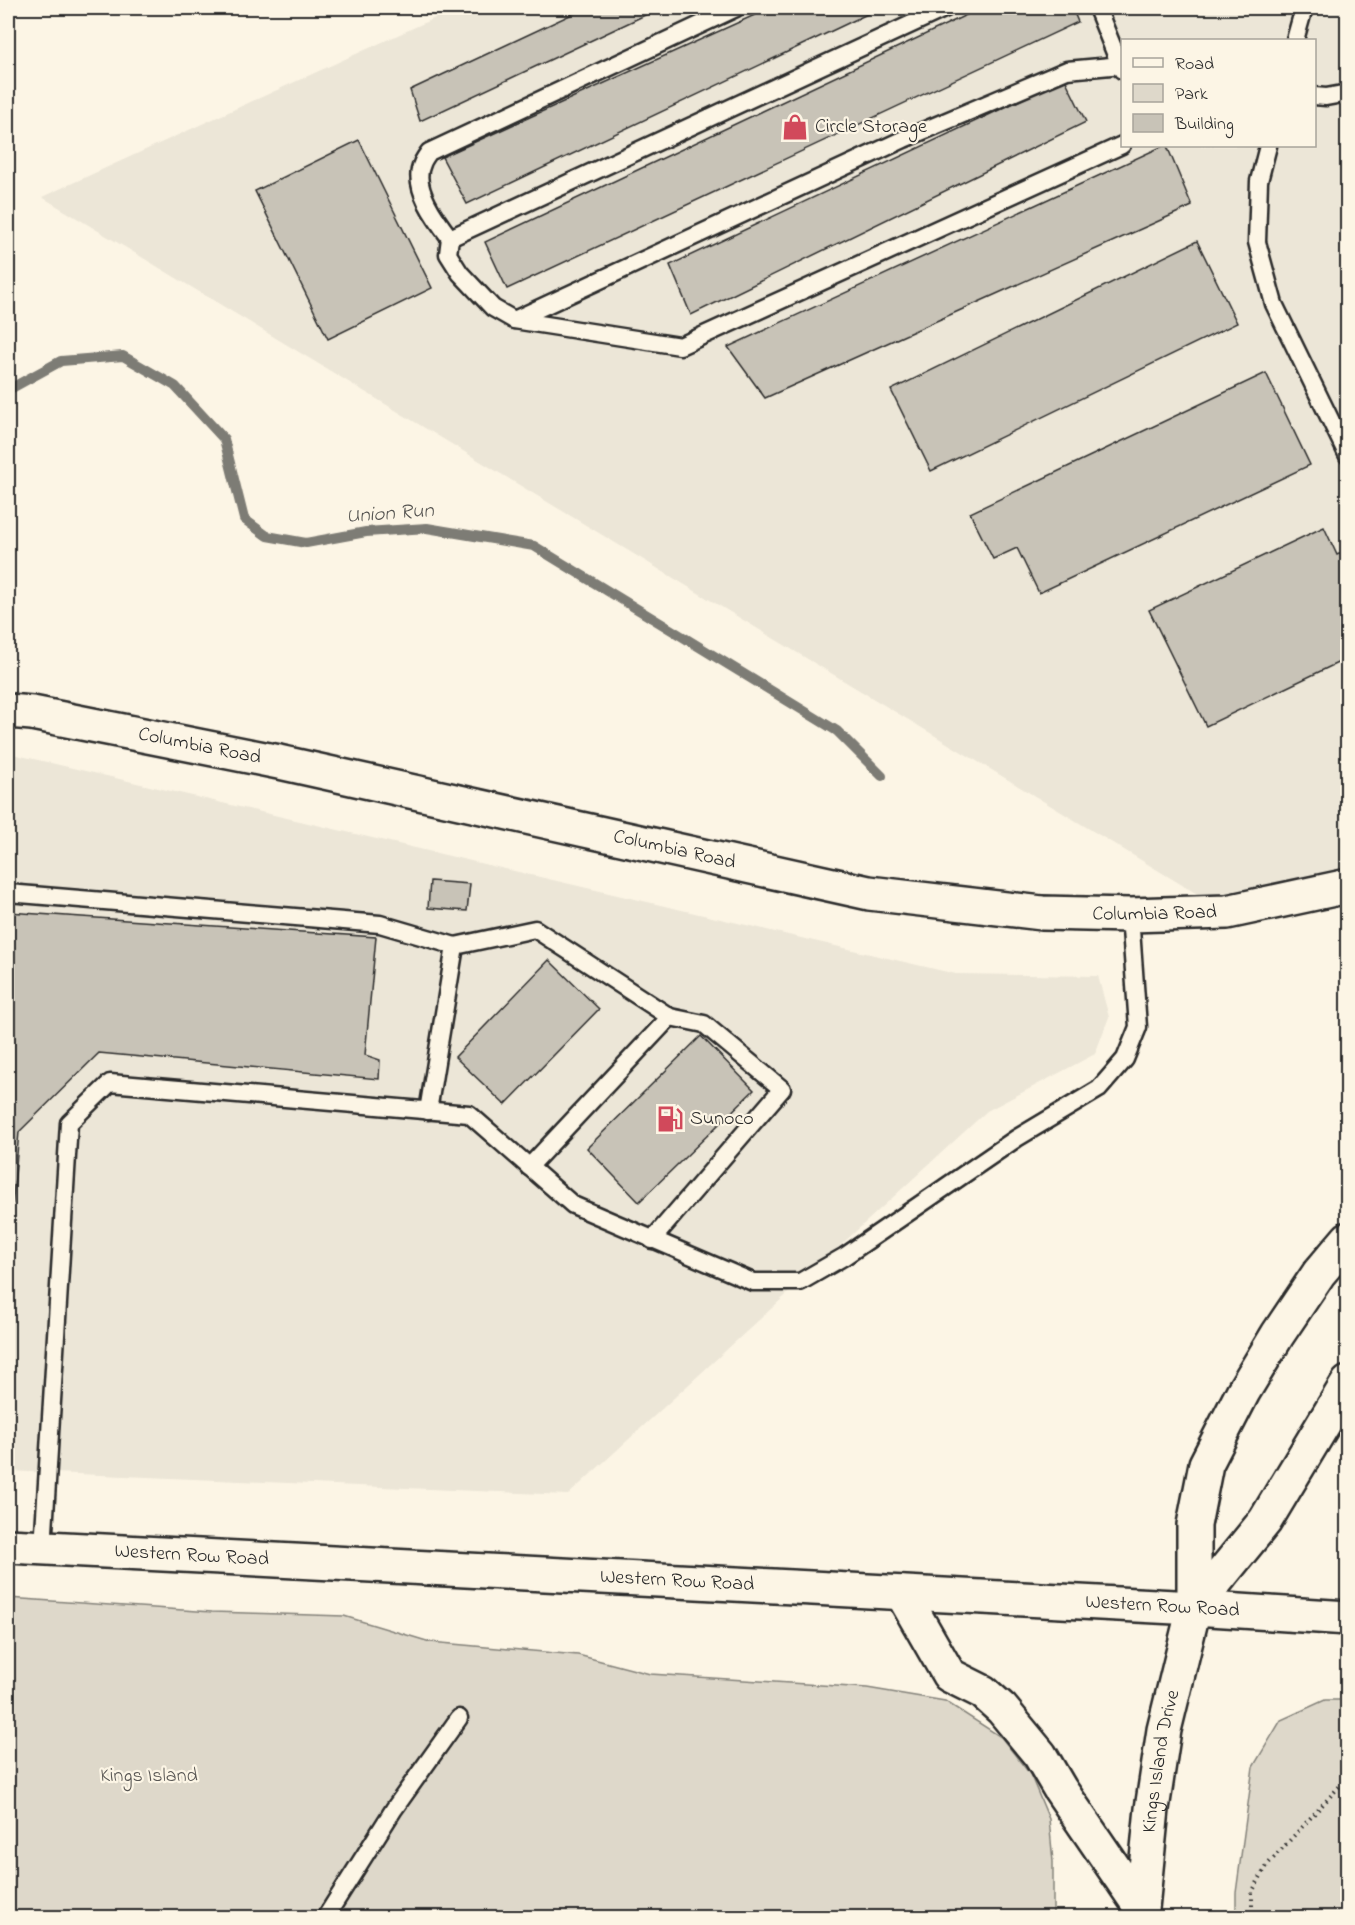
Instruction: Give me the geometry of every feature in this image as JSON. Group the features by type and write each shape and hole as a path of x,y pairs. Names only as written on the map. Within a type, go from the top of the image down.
{"main road":[{"name":"Columbia Road","path":"8,711 32,712 279,762 869,892 1042,913 1130,915 1227,912 1347,886"},
{"path":"1194,1608 1194,1525 1206,1464 1278,1334 1318,1273 1347,1239"},
{"path":"1194,1608 1265,1521 1347,1383"},
{"name":"Western Row Road","path":"8,1546 1347,1618"},
{"path":"902,1593 949,1675 983,1692 1002,1709 1040,1755 1141,1913"},
{"name":"Kings Island Drive","path":"1141,1913 1152,1809 1164,1730 1194,1608"}],"lane":[{"path":"736,8 429,152 420,166 420,183 430,212 450,238 448,254 460,273 493,308 514,320 680,346 1121,145"},
{"path":"450,238 946,8"},
{"path":"1097,8 1121,65"},
{"path":"1295,39 1304,8"},
{"path":"514,320 904,139 1067,70 1121,67"},
{"path":"1316,96 1326,97 1347,93"},
{"path":"1268,147 1259,180 1257,242 1274,304 1347,456"},
{"path":"8,893 380,924 455,946 535,929 670,1017 704,1024 783,1089 652,1240"},
{"path":"43,1548 69,1124 110,1083 469,1114 573,1205 753,1282 800,1282 845,1256 1017,1138 1099,1089 1125,1059 1138,1027 1130,915"},
{"path":"428,1111 455,946"},
{"path":"529,1167 670,1017"},
{"path":"325,1917 394,1809 459,1718"}],"path":[{"path":"1252,1917 1252,1892 1268,1864 1347,1777"}],"shaded area":[{"path":"457,8 1347,8 1347,886 1227,912 42,197"},
{"path":"8,753 956,974 1098,976 1109,1017 1095,1054 987,1111 568,1495 8,1471"}],"green space":[{"name":"Kings Island","path":"8,1598 212,1612 344,1616 430,1642 578,1655 650,1674 867,1688 945,1701 1001,1737 1030,1774 1049,1819 1053,1862 1053,1917 8,1917"},
{"path":"1325,1700 1347,1700 1347,1917 1236,1917 1236,1893 1253,1767 1281,1720"}],"building":[{"path":"585,8 660,8 420,121 410,90"},
{"path":"770,8 880,8 467,204 442,157"},
{"path":"981,8 1072,8 1078,22 507,289 485,242"},
{"path":"1065,79 1086,122 691,315 670,265"},
{"path":"359,140 432,288 328,339 255,191"},
{"path":"1161,147 1167,147 1192,206 765,398 728,347"},
{"path":"1197,241 1237,323 931,471 891,390"},
{"path":"1266,373 1310,465 1039,593 1017,548 993,559 970,513"},
{"path":"1324,527 1337,555 1348,550 1348,658 1206,726 1149,610"},
{"path":"430,881 470,884 467,911 428,908"},
{"path":"8,912 376,937 365,1055 380,1060 379,1079 99,1053 19,1132 8,1253"},
{"path":"549,960 599,1009 505,1105 455,1057"},
{"name":"Sunoco","path":"701,1036 754,1090 639,1202 587,1148"}],"waterway":[{"name":"Union Run","path":"8,390 61,361 123,356 175,386 224,439 244,519 267,536 306,543 366,532 427,528 534,546 837,731 882,776"}],"place":[{"name":"Circle Storage","path":"795,127"},
{"name":"Sunoco","path":"670,1119"}]}
